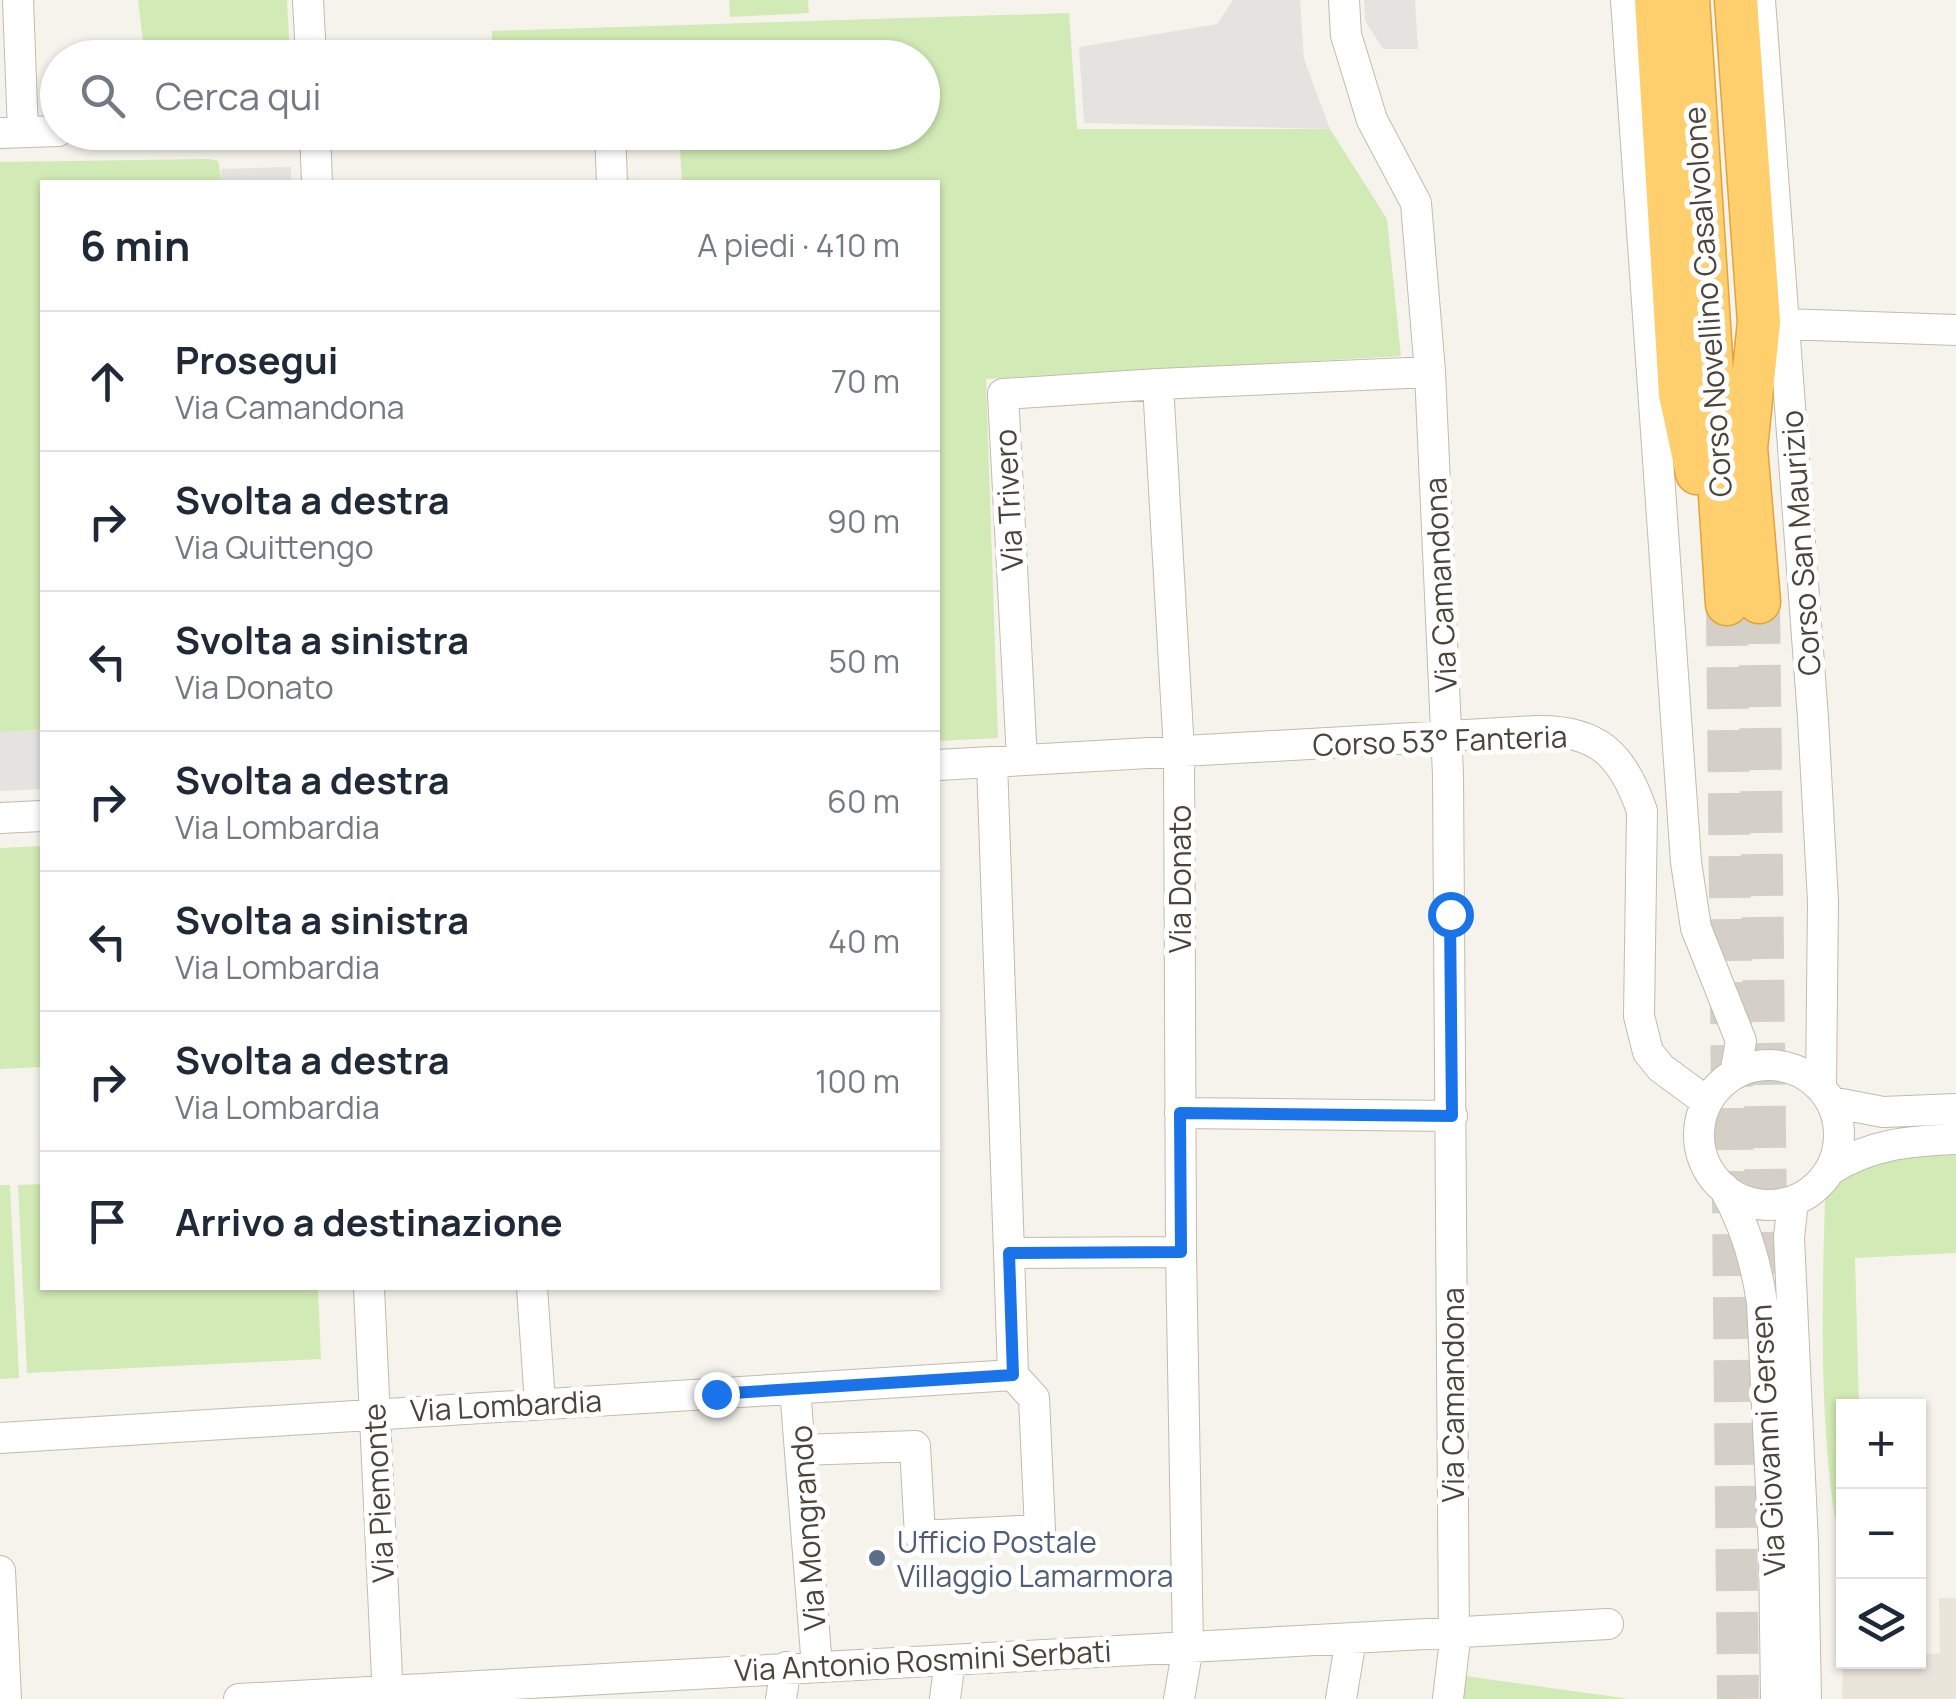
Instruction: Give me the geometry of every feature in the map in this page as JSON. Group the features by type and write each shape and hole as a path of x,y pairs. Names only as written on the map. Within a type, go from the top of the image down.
{"highway":[{"path":"1656,0 1680,394 1699,482 1721,523"},
{"name":"Corso Novellino Casalvolone","path":"1688,0 1721,523 1743,603 1746,448 1712,0"},
{"path":"1736,0 1759,322 1746,448"}],"street":[{"path":"18,0 11,132 40,132"},
{"path":"308,0 310,40"},
{"name":"Via Camandona","path":"1344,0 1346,35 1372,120 1416,203 1430,372 1447,736 1454,1662 1448,1699"},
{"path":"1626,0 1686,862 1696,928 1741,1041 1734,1074"},
{"name":"Corso San Maurizio","path":"1760,0 1823,901 1826,1095"},
{"path":"316,150 317,180"},
{"path":"611,150 612,180"},
{"path":"1784,324 1956,330"},
{"path":"1158,384 1430,372"},
{"name":"Via Donato","path":"1158,384 1179,751 1181,1252 1188,1647 1179,1699"},
{"name":"Via Trivero","path":"1009,1253 995,852 1007,761 1003,394 1158,384"},
{"name":"Corso 53° Fanteria","path":"940,765 1567,730 1598,742 1617,760 1633,784 1642,811 1639,1016 1648,1052 1661,1068 1707,1102"},
{"path":"0,818 40,816"},
{"path":"1752,1066 1790,1067 1807,1075 1826,1095 1840,1136 1830,1170 1820,1184 1793,1201 1756,1204 1724,1188 1711,1174 1699,1139 1707,1102 1734,1074 1752,1066"},
{"path":"1826,1095 1883,1112 1956,1109"},
{"path":"1180,1113 1452,1116"},
{"path":"1830,1170 1854,1155 1889,1143 1956,1139"},
{"name":"Via Giovanni Gersen","path":"1724,1188 1739,1215 1757,1269 1762,1302 1776,1699"},
{"name":"Via Giovanni Gersen","path":"1793,1201 1789,1237 1806,1699"},
{"path":"802,1450 916,1446 920,1536 1040,1530 1034,1398 1013,1375 1009,1253 1181,1252"},
{"name":"Via Piemonte","path":"368,1290 388,1695"},
{"path":"532,1290 540,1404"},
{"name":"Via Lombardia","path":"0,1438 1013,1375"},
{"name":"Via Mongrando","path":"796,1389 817,1666"},
{"path":"0,1570 6,1699"},
{"name":"Via Antonio Rosmini Serbati","path":"239,1699 621,1688 786,1667 1608,1624"},
{"path":"1342,1699 1351,1639"},
{"path":"944,1699 950,1660"},
{"path":"782,1699 786,1667"}],"shaded area":[{"path":"1233,0 1300,0 1304,59 1330,129 1084,123 1079,47 1217,24"},
{"path":"1364,0 1415,0 1418,49 1383,49 1365,21"},
{"path":"291,167 291,180 222,180 221,169"},
{"path":"40,730 40,789 0,791 0,732"},
{"path":"1939,1598 1956,1598 1956,1699 1842,1699 1843,1669 1926,1669 1926,1654 1940,1653"}],"green space":[{"path":"138,0 287,0 289,40 143,40"},
{"path":"729,0 808,0 809,13 730,17"},
{"path":"1069,13 1077,129 1330,129 1387,219 1401,356 986,379 998,738 940,741 940,180 682,180 680,150 940,150 940,40 492,40 492,31"},
{"path":"209,159 218,161 222,180 40,180 40,730 0,732 0,162"},
{"path":"40,846 40,1067 0,1069 0,848"},
{"path":"1956,1155 1956,1253 1855,1258 1859,1399 1836,1399 1836,1522 1825,1408 1825,1199 1850,1173 1865,1165 1901,1157"},
{"path":"40,1184 40,1290 318,1290 321,1359 27,1373 18,1185"},
{"path":"0,1185 10,1185 19,1378 0,1379"},
{"path":"1465,1676 1630,1699 1462,1699"}],"tunnel":[{"path":"1759,602 1767,1309"},
{"path":"1727,604 1738,1699"}],"place":[{"name":"Ufficio Postale Villaggio Lamarmora","path":"877,1558"}],"route":[{"path":"716,1394 1013,1375 1009,1253 1181,1252 1180,1113 1452,1116 1450,914"}]}
